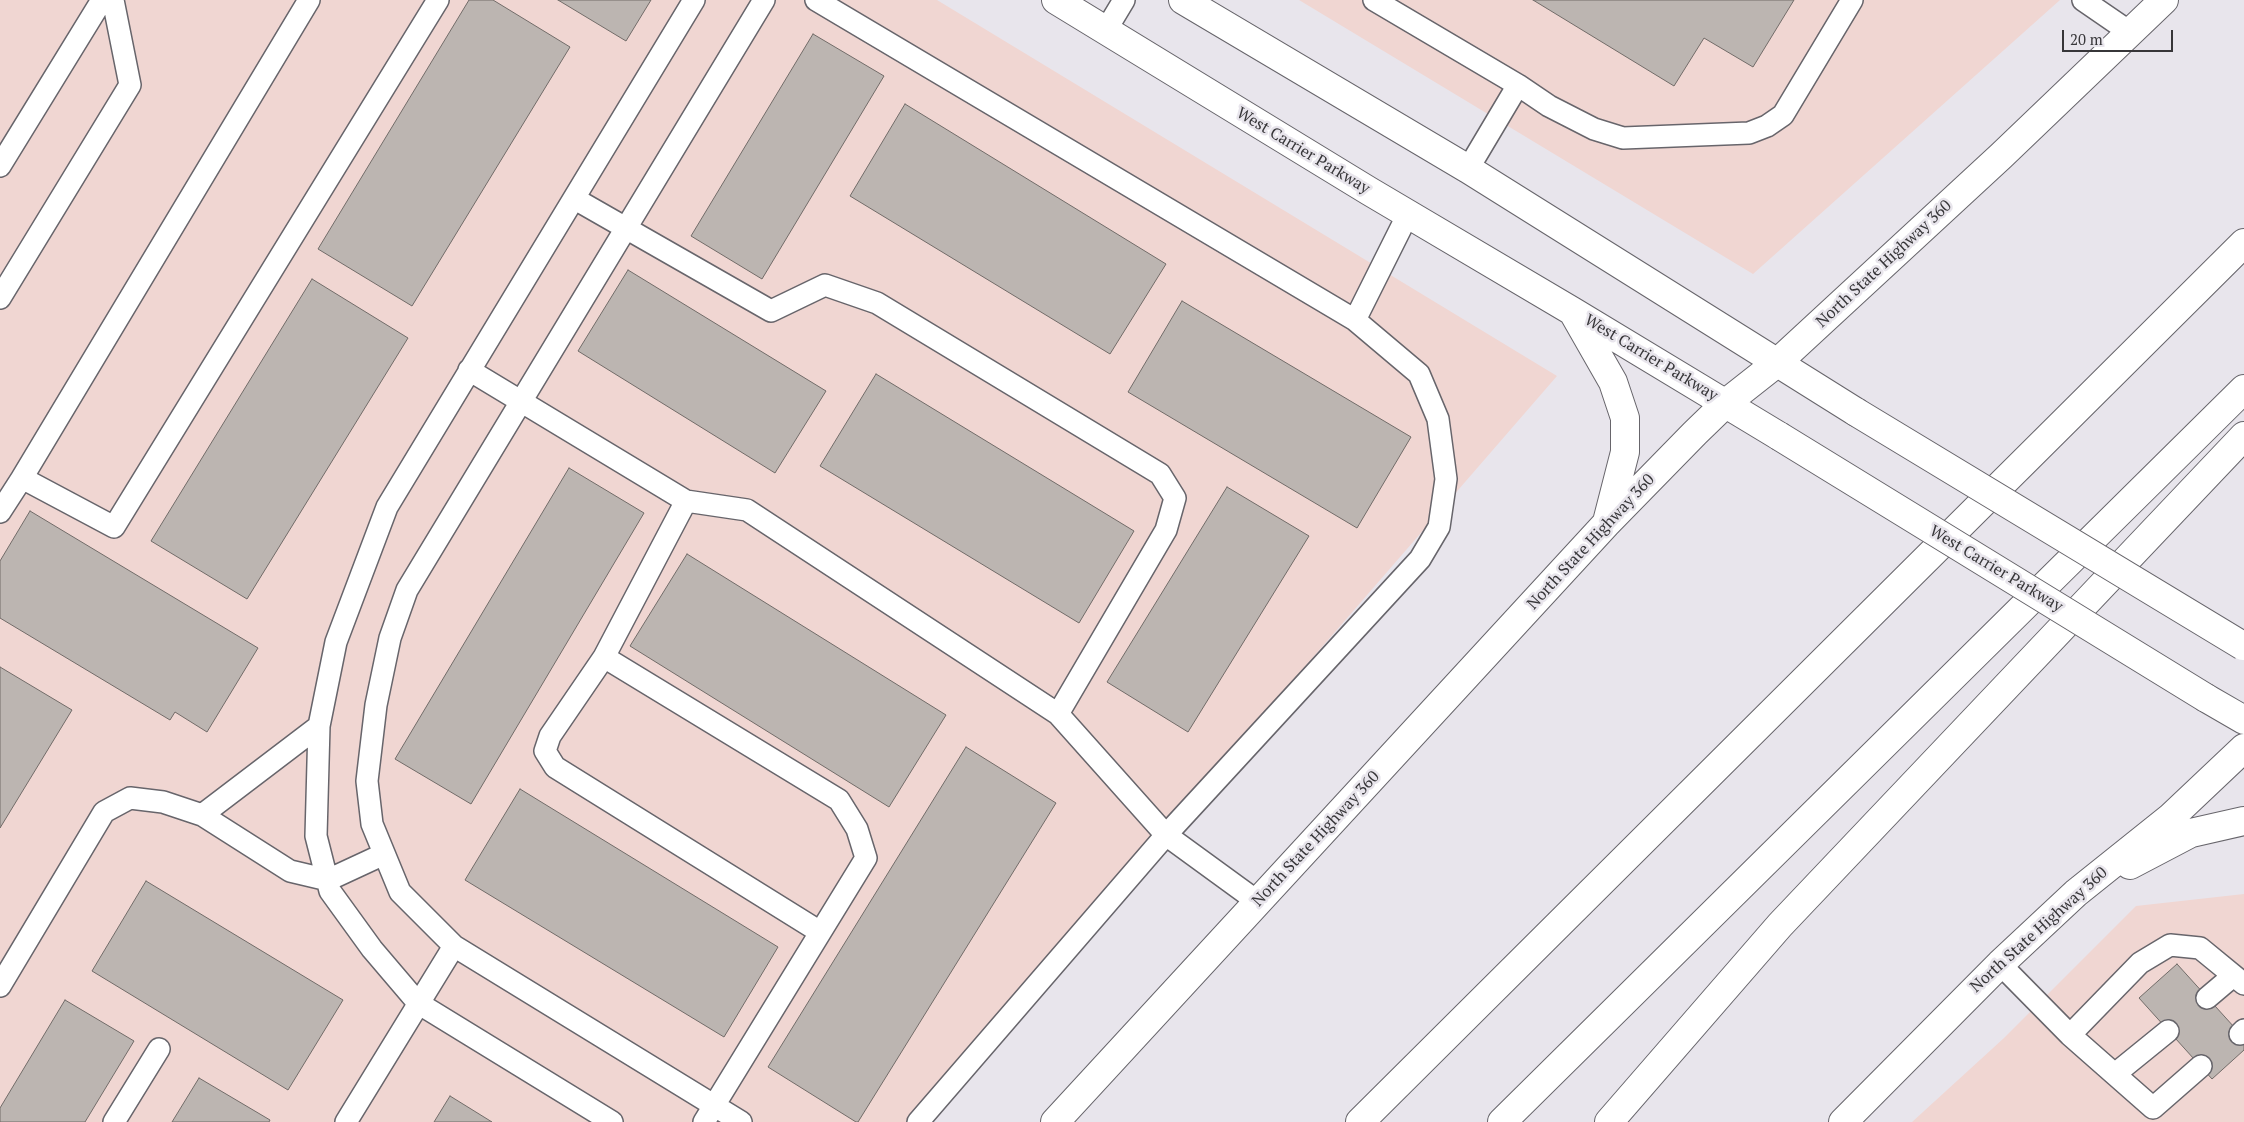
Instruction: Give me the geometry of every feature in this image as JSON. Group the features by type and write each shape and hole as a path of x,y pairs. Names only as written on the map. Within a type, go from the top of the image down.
{"main road":[{"name":"West Carrier Parkway","path":"1056,0 1408,214 1726,403 2244,720"},
{"path":"1183,0 1468,169 1856,412 2243,646"},
{"name":"North State Highway 360","path":"1055,1122 1606,524 1726,403 1778,362 2164,0"},
{"path":"1360,1122 2244,243"},
{"path":"1572,311 1612,382 1625,418 1625,452 1606,524"},
{"path":"1502,1122 2244,389"},
{"path":"1609,1122 1780,925 2244,436"},
{"name":"North State Highway 360","path":"1843,1122 2000,964 2076,893 2171,817 2244,748"},
{"path":"2076,893 2191,833 2244,821"}],"lane":[{"path":"0,166 102,0"},
{"path":"0,298 130,84 113,0"},
{"path":"0,512 309,0"},
{"path":"22,478 114,527 438,0"},
{"path":"612,1122 418,1003 372,950 330,891 316,836 319,726 336,642 388,507 694,0"},
{"path":"741,1122 709,1114 454,946 400,892 372,824 367,781 376,705 390,638 407,590 764,0"},
{"path":"816,0 1355,320 1419,374 1438,419 1446,479 1439,527 1420,559 1166,835 918,1122"},
{"path":"1106,30 1124,0"},
{"path":"1374,0 1549,106 1594,129 1623,138 1749,133 1767,126 1783,115 1852,0"},
{"path":"2083,0 2131,33"},
{"path":"1468,169 1518,86"},
{"path":"575,199 771,311 825,285 877,303 1160,474 1175,498 1166,530 1058,714"},
{"path":"1355,320 1408,214"},
{"path":"469,370 686,500 747,510 1058,714 1166,835 1258,902"},
{"path":"686,500 604,657 550,736 545,752 554,768 820,932"},
{"path":"604,657 839,800 857,829 866,858 709,1114"},
{"path":"202,815 319,726"},
{"path":"0,986 104,812 130,798 163,802 202,815 290,871 328,880 384,854"},
{"path":"2070,1035 2140,963 2170,945 2200,948 2239,980 2207,998"},
{"path":"346,1122 454,946"},
{"path":"2000,964 2070,1035 2153,1108 2200,1066"},
{"path":"2115,1074 2168,1031"},
{"path":"114,1122 159,1049"}],"shaded area":[{"path":"0,0 937,0 1557,376 910,1122 0,1122"},
{"path":"1299,0 2060,0 1753,274"},
{"path":"2244,894 2244,1122 1912,1122 2004,1038 2136,906"}],"building":[{"path":"469,0 493,0 570,47 412,306 318,249"},
{"path":"558,0 651,0 626,41"},
{"path":"1533,0 1794,0 1753,67 1704,38 1674,86"},
{"path":"813,34 884,76 762,279 691,236"},
{"path":"905,104 1166,264 1110,354 850,196"},
{"path":"628,270 826,391 775,473 578,351"},
{"path":"312,279 408,338 247,599 151,541"},
{"path":"1182,301 1411,437 1357,528 1128,392"},
{"path":"876,374 1134,531 1079,623 820,466"},
{"path":"569,468 644,513 471,804 395,759"},
{"path":"1227,487 1309,536 1188,732 1107,682"},
{"path":"30,511 258,648 207,732 175,712 170,720 0,618 0,561"},
{"path":"687,554 946,715 889,807 630,646"},
{"path":"0,667 72,710 0,828"},
{"path":"966,747 1056,803 858,1122 856,1122 768,1067"},
{"path":"520,789 778,947 724,1037 465,880"},
{"path":"146,881 343,1000 288,1090 92,971"},
{"path":"2177,964 2244,1038 2244,1050 2212,1079 2139,998"},
{"path":"65,1000 134,1041 85,1122 0,1122 0,1108"},
{"path":"199,1078 270,1120 269,1122 172,1122"},
{"path":"450,1096 492,1122 434,1122"}]}
